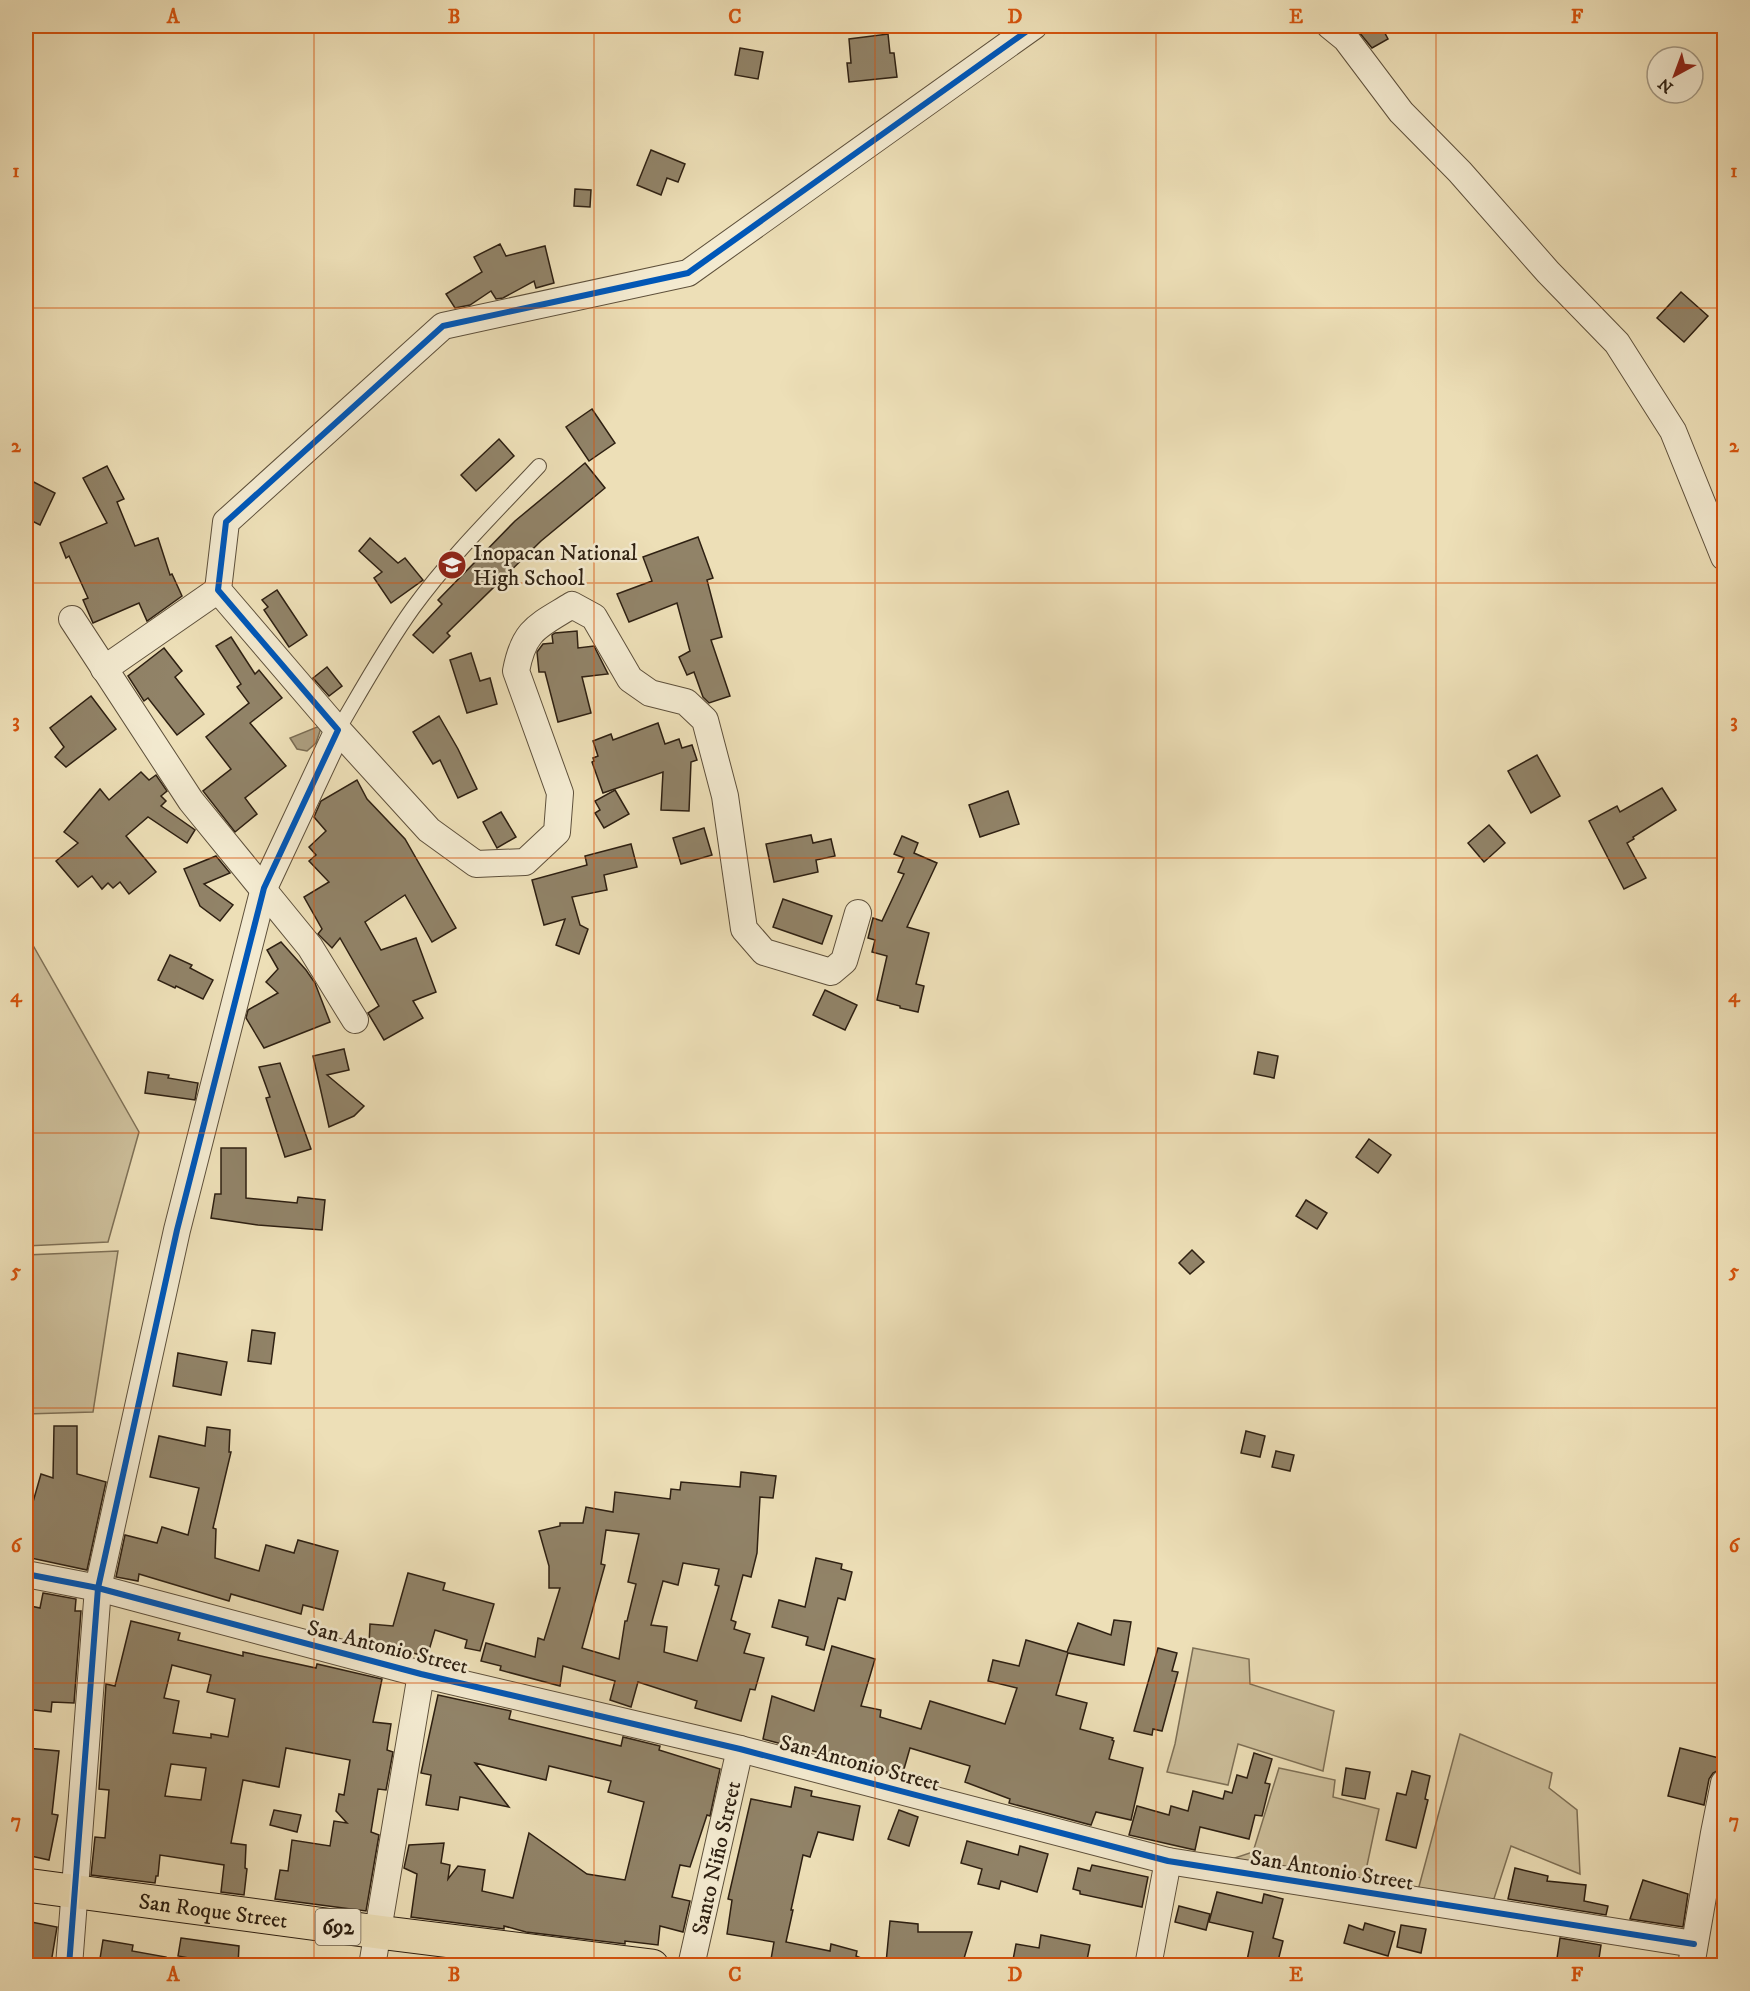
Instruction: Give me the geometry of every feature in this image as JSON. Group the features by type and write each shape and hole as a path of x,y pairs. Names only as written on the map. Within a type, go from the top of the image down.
{"main road":[{"name":"San Roque Street","path":"26,1885 378,1932 652,1965"}],"street":[{"path":"858,913 844,961 831,972 764,952 744,929 725,796 705,720 686,702 650,693 630,680 594,617 572,605 532,630 520,650 516,671 560,793 557,832 525,862 476,864 429,830 338,730 218,590 226,522 443,326 688,273 1034,26"},
{"path":"1330,26 1346,39 1401,112 1460,172 1548,272 1617,343 1673,431 1725,557"},
{"path":"104,669 218,590"},
{"path":"72,620 191,801 310,946 355,1020"},
{"path":"69,1965 98,1588 177,1230 264,888 338,730"},
{"name":"San Antonio Street","path":"26,1574 98,1588 421,1674 740,1749 1168,1861 1692,1955"},
{"path":"372,1965 421,1674"},
{"name":"Santo Niño Street","path":"691,1965 740,1749"},
{"path":"1692,1955 1725,1783"},
{"path":"1148,1965 1168,1861"}],"lane":[{"path":"338,730 384,652 414,608 472,537 539,466"}],"shaded area":[{"path":"322,725 316,743 307,751 297,749 290,738"},
{"path":"26,933 139,1132 108,1242 26,1246"},
{"path":"118,1251 93,1412 26,1414 26,1255"},
{"path":"1193,1648 1249,1659 1250,1684 1334,1711 1323,1771 1238,1744 1228,1785 1167,1772 1175,1744"},
{"path":"1460,1734 1552,1773 1549,1788 1577,1810 1580,1874 1511,1846 1491,1908 1417,1894"},
{"path":"1279,1768 1335,1780 1333,1797 1379,1809 1362,1889 1220,1863 1253,1852"}],"building":[{"path":"1354,26 1381,26 1388,39 1372,48"},
{"path":"888,34 890,53 894,53 897,77 849,82 847,63 851,63 849,39"},
{"path":"740,48 763,52 758,79 735,75"},
{"path":"651,150 685,164 678,182 667,178 661,195 637,185"},
{"path":"575,189 591,190 590,207 574,206"},
{"path":"500,244 506,256 545,246 554,283 536,288 534,281 503,298 496,299 491,291 470,305 455,308 446,294 482,272 474,257"},
{"path":"1681,292 1708,316 1684,342 1657,318"},
{"path":"592,409 615,443 589,461 566,427"},
{"path":"499,439 514,456 476,491 461,475"},
{"path":"585,463 605,488 541,541 447,633 450,636 433,653 413,635 442,604 438,600 515,521"},
{"path":"107,466 124,499 117,502 135,546 158,538 170,575 172,574 182,596 147,621 139,603 93,623 83,600 88,598 69,556 66,558 60,543 107,523 83,478"},
{"path":"26,478 55,493 40,525 26,518"},
{"path":"698,537 713,578 707,580 722,637 711,640 730,696 709,703 703,697 694,672 687,675 679,657 690,651 677,603 629,622 617,594 652,581 643,557"},
{"path":"370,538 398,563 405,558 423,580 391,603 374,578 382,572 359,551"},
{"path":"277,590 307,635 289,647 264,610 268,607 262,600"},
{"path":"577,631 578,648 594,646 608,674 582,677 591,713 558,722 545,672 539,672 537,652 543,644 553,643 552,635 555,633"},
{"path":"231,637 255,674 259,670 282,698 250,723 286,766 245,798 257,814 235,832 203,791 231,769 206,737 249,703 237,687 241,684 216,646"},
{"path":"164,648 182,671 175,677 204,714 177,735 148,698 144,701 128,676"},
{"path":"471,653 480,681 490,678 497,704 467,713 450,660"},
{"path":"327,667 342,686 329,696 313,678"},
{"path":"91,696 116,729 66,767 55,757 64,747 50,728"},
{"path":"439,716 477,789 458,798 440,760 433,764 413,732"},
{"path":"658,723 665,744 679,739 682,748 692,745 697,760 691,762 689,811 661,810 663,772 603,793 592,762 593,758 598,756 593,741 611,734 613,740"},
{"path":"1537,755 1560,796 1531,813 1508,771"},
{"path":"141,772 149,780 156,775 167,791 161,796 166,801 161,806 195,830 187,843 148,817 126,836 156,872 129,894 120,882 113,888 108,883 102,889 92,876 78,887 56,861 78,843 64,832 100,789 109,800"},
{"path":"357,780 367,799 405,839 456,928 432,942 405,895 365,922 381,950 416,938 436,992 413,1001 423,1018 384,1040 368,1013 379,1006 340,938 332,948 318,934 322,929 304,897 329,882 309,861 316,855 309,847 326,831 314,817 321,801"},
{"path":"1662,788 1676,810 1627,843 1646,878 1624,889 1589,821 1617,806 1620,812"},
{"path":"615,790 629,814 604,828 595,813 600,810 595,801"},
{"path":"1008,791 1019,824 980,837 969,805"},
{"path":"501,812 516,837 497,848 483,822"},
{"path":"1489,825 1505,843 1484,862 1468,843"},
{"path":"704,828 712,855 681,864 673,838"},
{"path":"811,835 813,843 831,839 835,856 816,860 818,872 774,882 766,844"},
{"path":"902,836 918,843 914,853 937,863 907,927 929,933 916,984 924,986 918,1012 877,1000 887,956 872,952 875,940 868,938 873,918 882,921 904,874 898,872 904,858 894,854"},
{"path":"631,844 637,867 604,875 607,890 572,897 580,925 588,929 579,954 556,945 565,919 544,925 532,880 587,865 585,856"},
{"path":"216,856 230,873 204,884 233,905 220,921 200,906 184,869"},
{"path":"783,899 832,916 822,944 773,927"},
{"path":"281,942 315,983 330,1022 264,1048 246,1018 248,1010 278,993 266,982 278,969 267,950"},
{"path":"170,955 192,965 190,968 213,980 203,999 158,980"},
{"path":"825,990 857,1005 845,1030 813,1015"},
{"path":"344,1049 349,1070 327,1075 364,1106 354,1116 329,1127 313,1056"},
{"path":"1258,1052 1278,1056 1274,1078 1254,1074"},
{"path":"280,1063 311,1149 285,1157 266,1098 270,1097 259,1067"},
{"path":"148,1072 198,1083 195,1100 145,1093"},
{"path":"1369,1139 1391,1155 1378,1173 1356,1157"},
{"path":"221,1148 246,1148 246,1198 297,1203 298,1197 325,1200 322,1230 258,1225 211,1218 215,1194 221,1194"},
{"path":"1306,1200 1327,1213 1317,1229 1296,1216"},
{"path":"1192,1250 1204,1262 1190,1274 1179,1263"},
{"path":"252,1330 275,1333 271,1364 248,1361"},
{"path":"178,1353 227,1362 221,1395 173,1386"},
{"path":"54,1426 77,1426 77,1474 106,1482 87,1570 26,1557 26,1500 33,1502 41,1474 53,1478"},
{"path":"207,1427 230,1430 229,1452 231,1452 213,1528 216,1529 215,1558 259,1571 266,1545 294,1553 298,1540 338,1551 323,1610 303,1605 301,1614 231,1594 229,1601 139,1574 138,1581 116,1577 125,1535 157,1543 162,1527 188,1535 199,1488 150,1477 159,1436 205,1446"},
{"path":"1246,1431 1265,1436 1260,1457 1241,1453"},
{"path":"1276,1451 1294,1455 1290,1471 1272,1467"},
{"path":"741,1472 776,1476 773,1498 760,1497 757,1553 751,1577 743,1575 731,1620 736,1622 734,1629 750,1634 744,1653 764,1658 755,1690 750,1689 741,1721 695,1708 697,1701 638,1682 631,1707 610,1700 615,1681 563,1666 560,1686 500,1670 501,1666 481,1661 486,1643 535,1657 538,1638 544,1640 560,1588 549,1588 549,1566 539,1531 560,1526 560,1523 583,1523 586,1507 613,1512 615,1492 670,1499 671,1489 680,1490 681,1482 740,1487","holes":["606,1530 639,1534 628,1582 636,1584 627,1621 625,1621 619,1659 582,1648 605,1565 601,1564","683,1563 719,1569 715,1585 719,1586 697,1661 664,1652 667,1627 651,1625 663,1581 678,1585"]},
{"path":"816,1558 842,1564 841,1569 852,1572 845,1600 838,1598 824,1650 806,1645 808,1637 772,1627 779,1600 805,1607"},
{"path":"408,1573 445,1583 443,1590 494,1604 480,1651 465,1648 467,1640 435,1630 427,1657 396,1648 395,1652 369,1645 370,1624 393,1626"},
{"path":"43,1593 76,1599 75,1611 81,1611 74,1703 52,1702 51,1712 26,1709 26,1661 29,1643 26,1642 26,1605 40,1608"},
{"path":"1114,1620 1131,1622 1124,1665 1068,1653 1056,1695 1087,1703 1080,1729 1113,1738 1109,1759 1143,1768 1131,1820 1096,1812 1091,1825 1009,1803 1010,1799 965,1782 970,1766 910,1748 902,1776 855,1764 855,1761 763,1739 772,1696 814,1711 832,1646 875,1659 861,1706 881,1710 880,1717 921,1729 930,1701 1005,1724 1017,1688 988,1681 993,1660 1019,1666 1026,1640 1067,1652 1078,1623 1111,1635"},
{"path":"131,1621 180,1633 178,1640 243,1656 243,1652 316,1668 317,1664 382,1679 373,1722 391,1724 387,1750 393,1752 386,1790 378,1789 371,1832 379,1835 366,1911 275,1899 280,1870 288,1871 292,1840 330,1846 334,1821 347,1823 336,1811 339,1794 344,1795 350,1760 286,1748 279,1787 243,1780 231,1843 246,1845 245,1868 247,1869 244,1895 221,1892 224,1865 160,1855 155,1883 91,1875 95,1837 105,1838 109,1790 99,1789 106,1684 115,1686","holes":["172,1665 211,1675 207,1692 235,1699 228,1737 211,1734 211,1738 173,1733 179,1701 164,1698","171,1764 206,1768 201,1800 165,1796"]},
{"path":"1158,1648 1177,1653 1172,1671 1178,1672 1162,1731 1153,1729 1152,1735 1134,1731"},
{"path":"438,1695 511,1711 509,1719 621,1746 623,1737 660,1746 659,1750 720,1769 710,1816 707,1815 690,1867 680,1865 672,1897 690,1901 683,1932 660,1926 658,1945 625,1941 625,1944 526,1932 504,1926 504,1929 411,1917 417,1874 404,1868 409,1845 444,1843 441,1863 450,1865 448,1879 458,1866 485,1870 482,1891 513,1898 529,1833 587,1874 625,1880 644,1802 608,1792 611,1781 549,1766 546,1780 475,1763 509,1807 460,1797 458,1810 426,1805 431,1775 421,1773"},
{"path":"26,1748 59,1751 52,1814 58,1815 49,1860 26,1855"},
{"path":"1680,1748 1723,1759 1721,1769 1713,1773 1709,1779 1704,1805 1668,1796"},
{"path":"1254,1753 1272,1759 1265,1783 1270,1784 1262,1816 1255,1815 1249,1839 1200,1827 1195,1850 1129,1835 1137,1806 1169,1815 1171,1806 1188,1811 1193,1791 1223,1799 1225,1791 1232,1793 1237,1775 1247,1778"},
{"path":"1346,1768 1370,1772 1365,1799 1342,1795"},
{"path":"1412,1771 1430,1776 1425,1799 1428,1800 1416,1848 1386,1840 1397,1793 1406,1795"},
{"path":"795,1787 812,1791 811,1796 860,1806 853,1840 818,1832 810,1857 803,1855 786,1942 830,1951 831,1944 857,1951 856,1956 861,1958 861,1965 770,1965 774,1942 727,1934 732,1900 728,1899 751,1799 791,1807"},
{"path":"274,1810 301,1815 297,1832 270,1825"},
{"path":"899,1810 918,1817 909,1846 888,1839"},
{"path":"967,1841 1018,1855 1020,1846 1048,1854 1037,1892 1001,1881 999,1889 978,1884 982,1869 961,1863"},
{"path":"1092,1865 1148,1877 1142,1907 1080,1894 1080,1891 1073,1889 1078,1868 1090,1871"},
{"path":"1515,1868 1548,1876 1547,1881 1586,1885 1584,1901 1608,1906 1606,1915 1508,1899"},
{"path":"1643,1880 1688,1894 1683,1927 1630,1919"},
{"path":"1217,1892 1262,1903 1264,1894 1283,1899 1273,1938 1283,1941 1277,1965 1246,1965 1253,1932 1209,1922"},
{"path":"1179,1906 1210,1914 1206,1930 1175,1922"},
{"path":"26,1921 57,1927 51,1963 26,1958"},
{"path":"890,1921 918,1924 918,1932 972,1932 962,1965 886,1963"},
{"path":"1365,1923 1395,1932 1388,1956 1344,1943 1349,1925 1363,1930"},
{"path":"1401,1925 1426,1929 1421,1953 1397,1947"},
{"path":"1041,1935 1090,1945 1086,1965 1012,1965 1016,1944 1039,1948"},
{"path":"181,1938 239,1946 238,1965 216,1965 216,1963 178,1956"},
{"path":"1560,1938 1601,1945 1598,1965 1556,1965"},
{"path":"103,1940 133,1945 132,1951 166,1957 165,1965 99,1965"}],"cycle path":[{"path":"69,1966 98,1588 177,1230 264,888 338,730 218,590 226,522 443,326 688,273 1034,26"},
{"path":"26,1574 98,1588 421,1674 740,1749 1168,1861 1694,1944"}],"place":[{"name":"Inopacan National High School","path":"452,565"}]}
